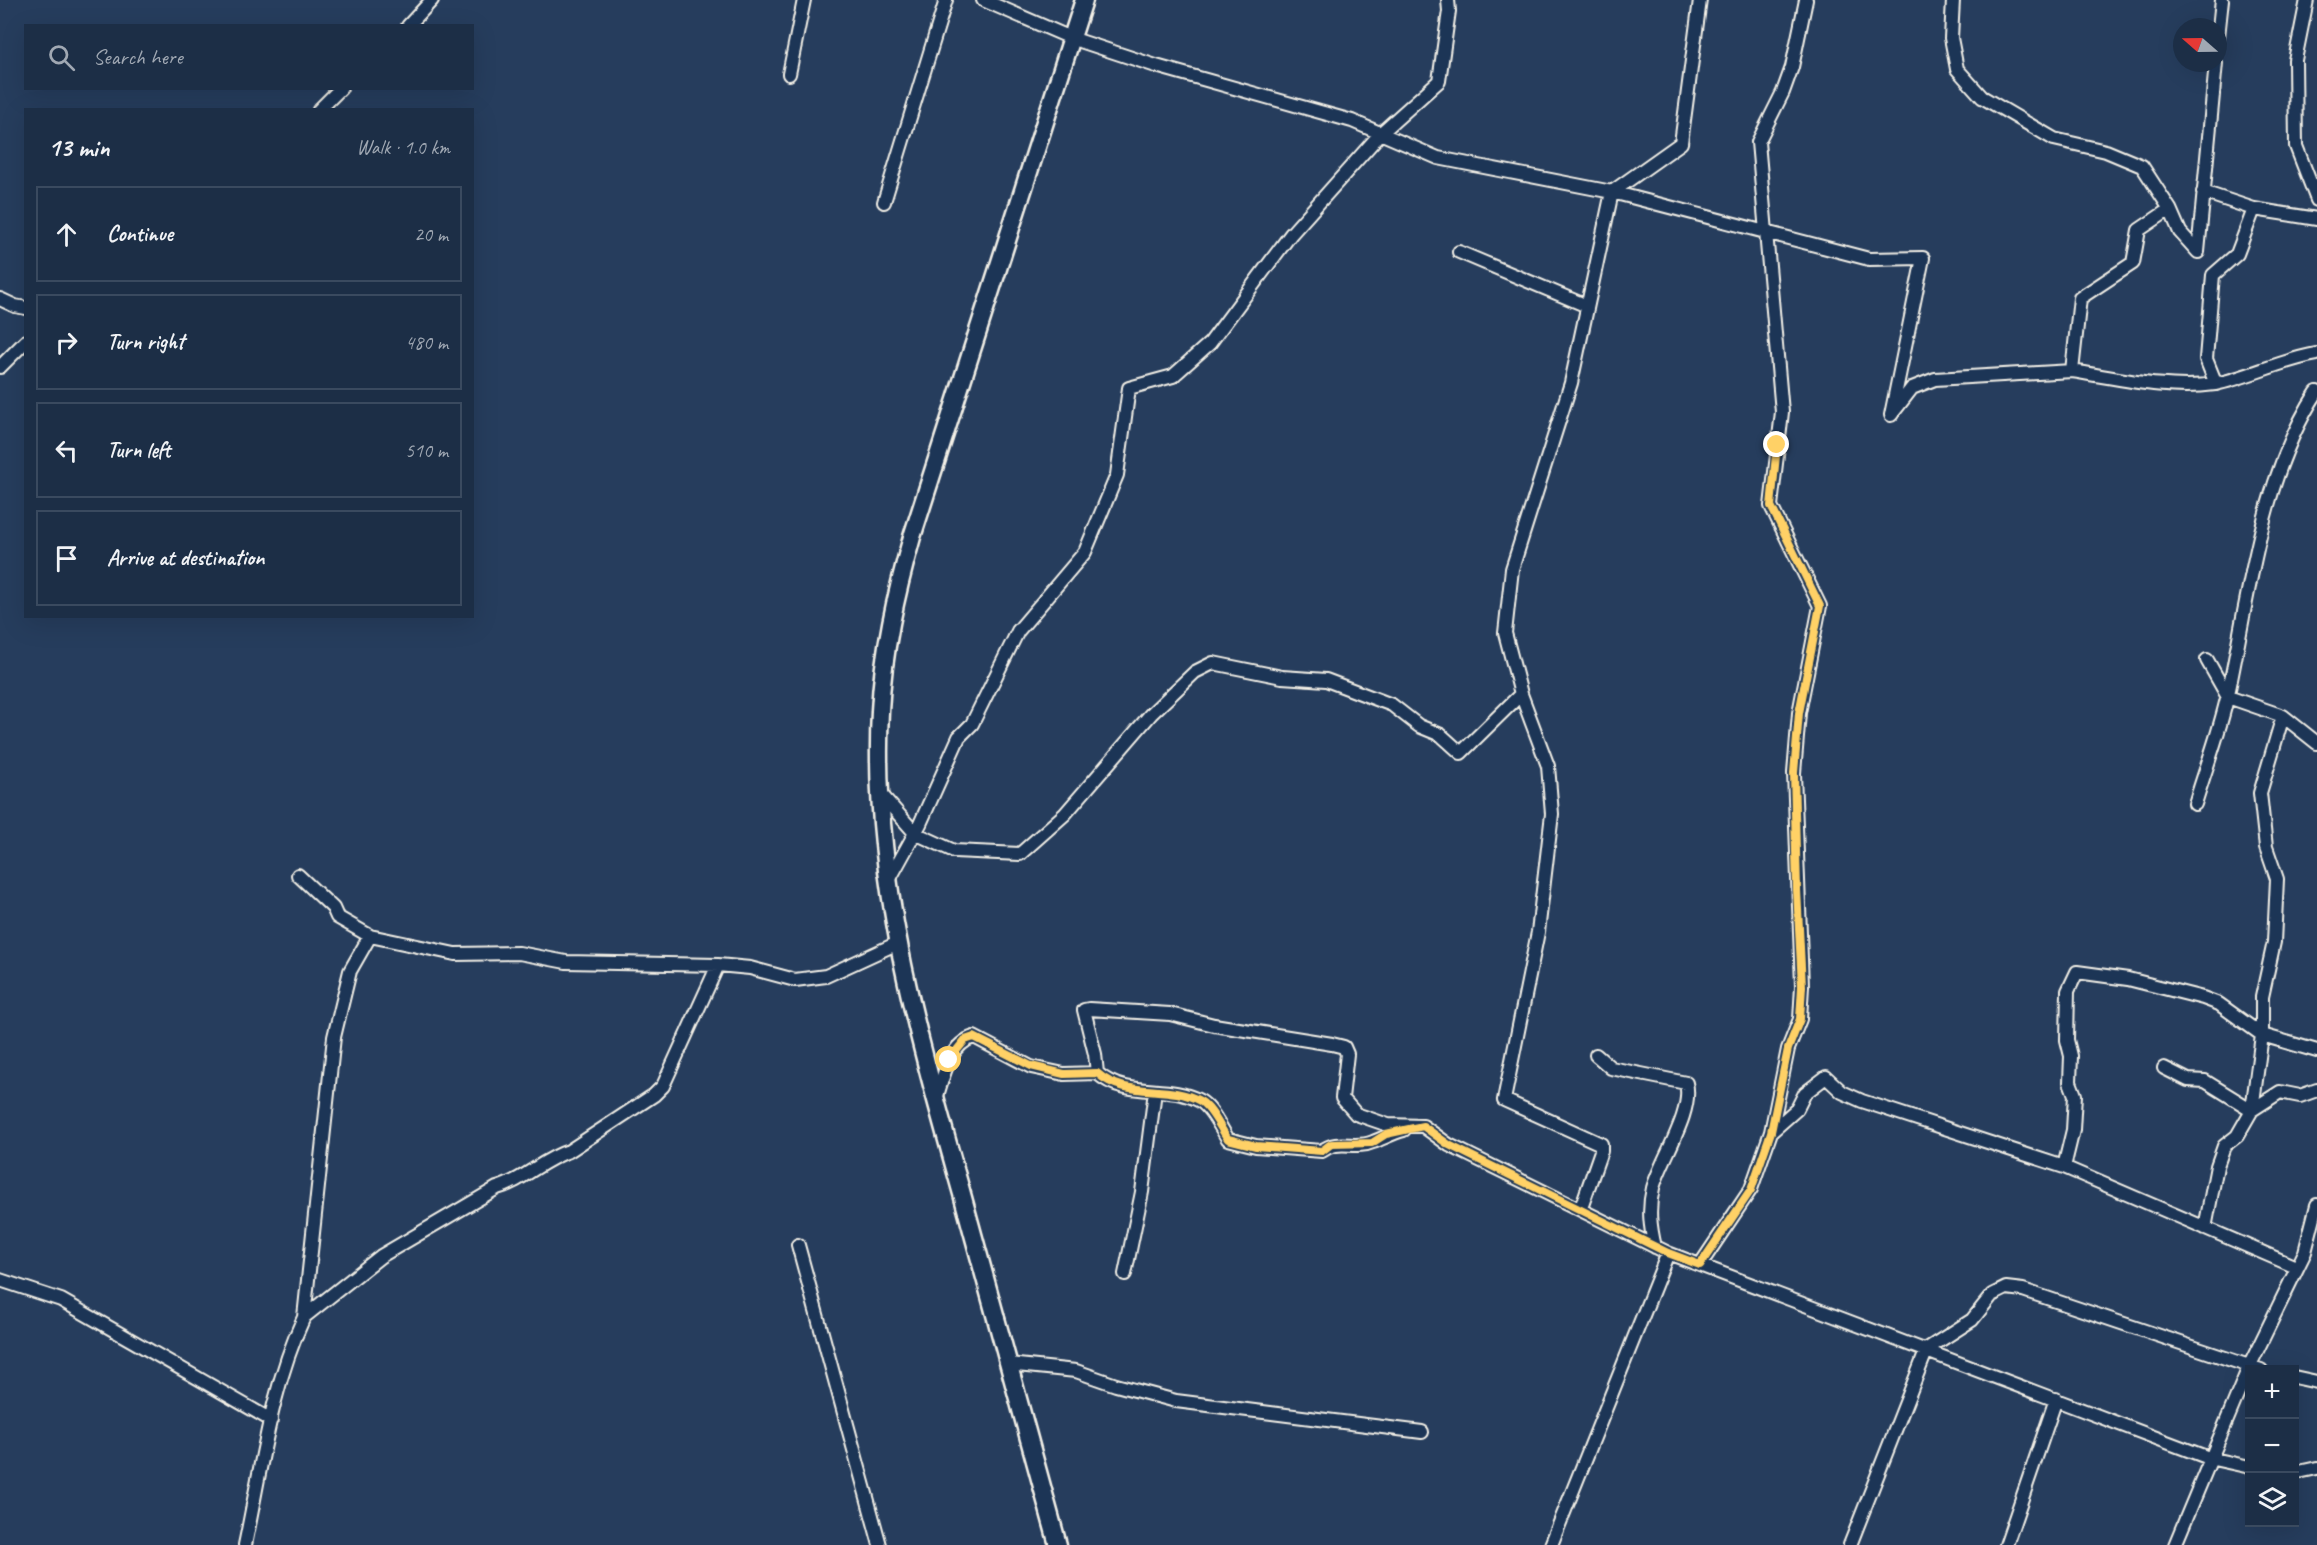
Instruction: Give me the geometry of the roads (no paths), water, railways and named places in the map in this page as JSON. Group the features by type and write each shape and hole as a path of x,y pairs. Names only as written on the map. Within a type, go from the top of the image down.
{"street":[{"path":"410,24 432,0"},
{"path":"789,74 804,0"},
{"path":"884,202 946,0"},
{"path":"983,0 1071,38 1156,66 1352,121 1438,158 1612,192 1869,259 1923,258 1891,415 1912,388 1935,379 2072,371 2176,386 2216,384 2290,359 2317,354"},
{"path":"1010,0 1016,14"},
{"path":"1058,1545 915,1026 888,882 880,793 880,709 896,594 912,537 1084,0"},
{"path":"888,882 915,833 959,737 972,724 1018,631 1085,552 1117,475 1129,388 1173,376 1210,343 1292,234 1381,132 1439,81 1449,11 1448,0"},
{"path":"1581,1208 1601,1151 1601,1144 1504,1100 1538,932 1552,814 1548,766 1521,694 1505,633 1512,569 1556,435 1612,192 1680,144 1700,0"},
{"path":"1700,1265 1751,1190 1771,1132 1788,1049 1800,1019 1802,986 1794,773 1799,713 1820,606 1771,506 1782,412 1764,230 1758,142 1783,92 1792,67 1806,0"},
{"path":"1953,0 1951,38 1957,69 1982,97 2054,139 2106,151 2142,166 2170,209 2180,232 2198,252 2215,72"},
{"path":"2220,18 2222,0"},
{"path":"2307,0 2295,60 2296,146 2317,200"},
{"path":"321,108 339,90"},
{"path":"2203,192 2254,209 2317,219"},
{"path":"2072,371 2080,298 2133,263 2139,230 2170,209"},
{"path":"2216,384 2206,359 2213,275 2237,254 2254,209"},
{"path":"1459,252 1587,306"},
{"path":"0,299 24,308"},
{"path":"0,367 24,343"},
{"path":"2195,804 2228,697 2253,568 2273,488 2307,407 2317,392"},
{"path":"2207,660 2228,697 2283,716 2317,743"},
{"path":"880,793 915,833 954,851 1020,854 1065,814 1151,714 1195,672 1213,663 1282,677 1326,680 1392,705 1419,726 1441,735 1461,753 1481,736 1521,694"},
{"path":"2205,1228 2217,1166 2224,1146 2237,1136 2252,1110 2262,1035 2262,997 2274,942 2277,879 2266,847 2260,793 2283,716"},
{"path":"298,875 333,908 337,917 370,936 455,954 519,953 567,962 718,965 750,968 795,980 826,976 900,942"},
{"path":"245,1545 271,1420 290,1348 304,1317 334,1037 350,971 370,936"},
{"path":"304,1317 381,1256 497,1188 508,1185 558,1154 569,1151 654,1095 663,1086 718,965"},
{"path":"2064,1167 2073,1130 2074,1095 2070,1082 2071,1056 2067,1040 2068,991 2076,972 2128,979 2204,998 2219,1004 2262,1035 2317,1051"},
{"path":"1423,1126 1386,1134 1372,1143 1331,1144 1322,1151 1256,1146 1228,1139 1202,1102 1185,1096 1138,1091 1108,1083 1097,1073 1095,1054 1084,1010 1170,1014 1344,1047 1347,1054 1342,1098 1356,1114 1388,1125 1423,1126 1449,1145 1581,1208 1668,1253 1927,1349 2209,1458 2245,1466"},
{"path":"936,1101 949,1060 965,1040 974,1037 1031,1066 1064,1074 1097,1073"},
{"path":"1596,1056 1611,1068 1686,1083 1689,1091 1684,1112 1660,1167 1650,1202 1649,1225 1655,1247"},
{"path":"2164,1068 2188,1080 2205,1081 2252,1110"},
{"path":"1771,1132 1797,1108 1805,1093 1826,1077 1842,1092 1862,1101 2064,1167 2296,1267"},
{"path":"2252,1110 2280,1092 2300,1096 2317,1090"},
{"path":"1125,1274 1142,1192 1155,1091"},
{"path":"2256,1365 2296,1267 2305,1252 2317,1205"},
{"path":"798,1245 880,1545"},
{"path":"1551,1545 1668,1253"},
{"path":"0,1280 61,1300 271,1420"},
{"path":"1850,1545 1927,1349 1972,1320 1992,1295 2006,1288 2023,1290 2246,1365"},
{"path":"1008,1364 1076,1371 1116,1385 1176,1401 1422,1432"},
{"path":"2299,1378 2317,1382"},
{"path":"2175,1545 2209,1458 2245,1388"},
{"path":"2006,1545 2056,1400"},
{"path":"2299,1472 2317,1468"}]}
